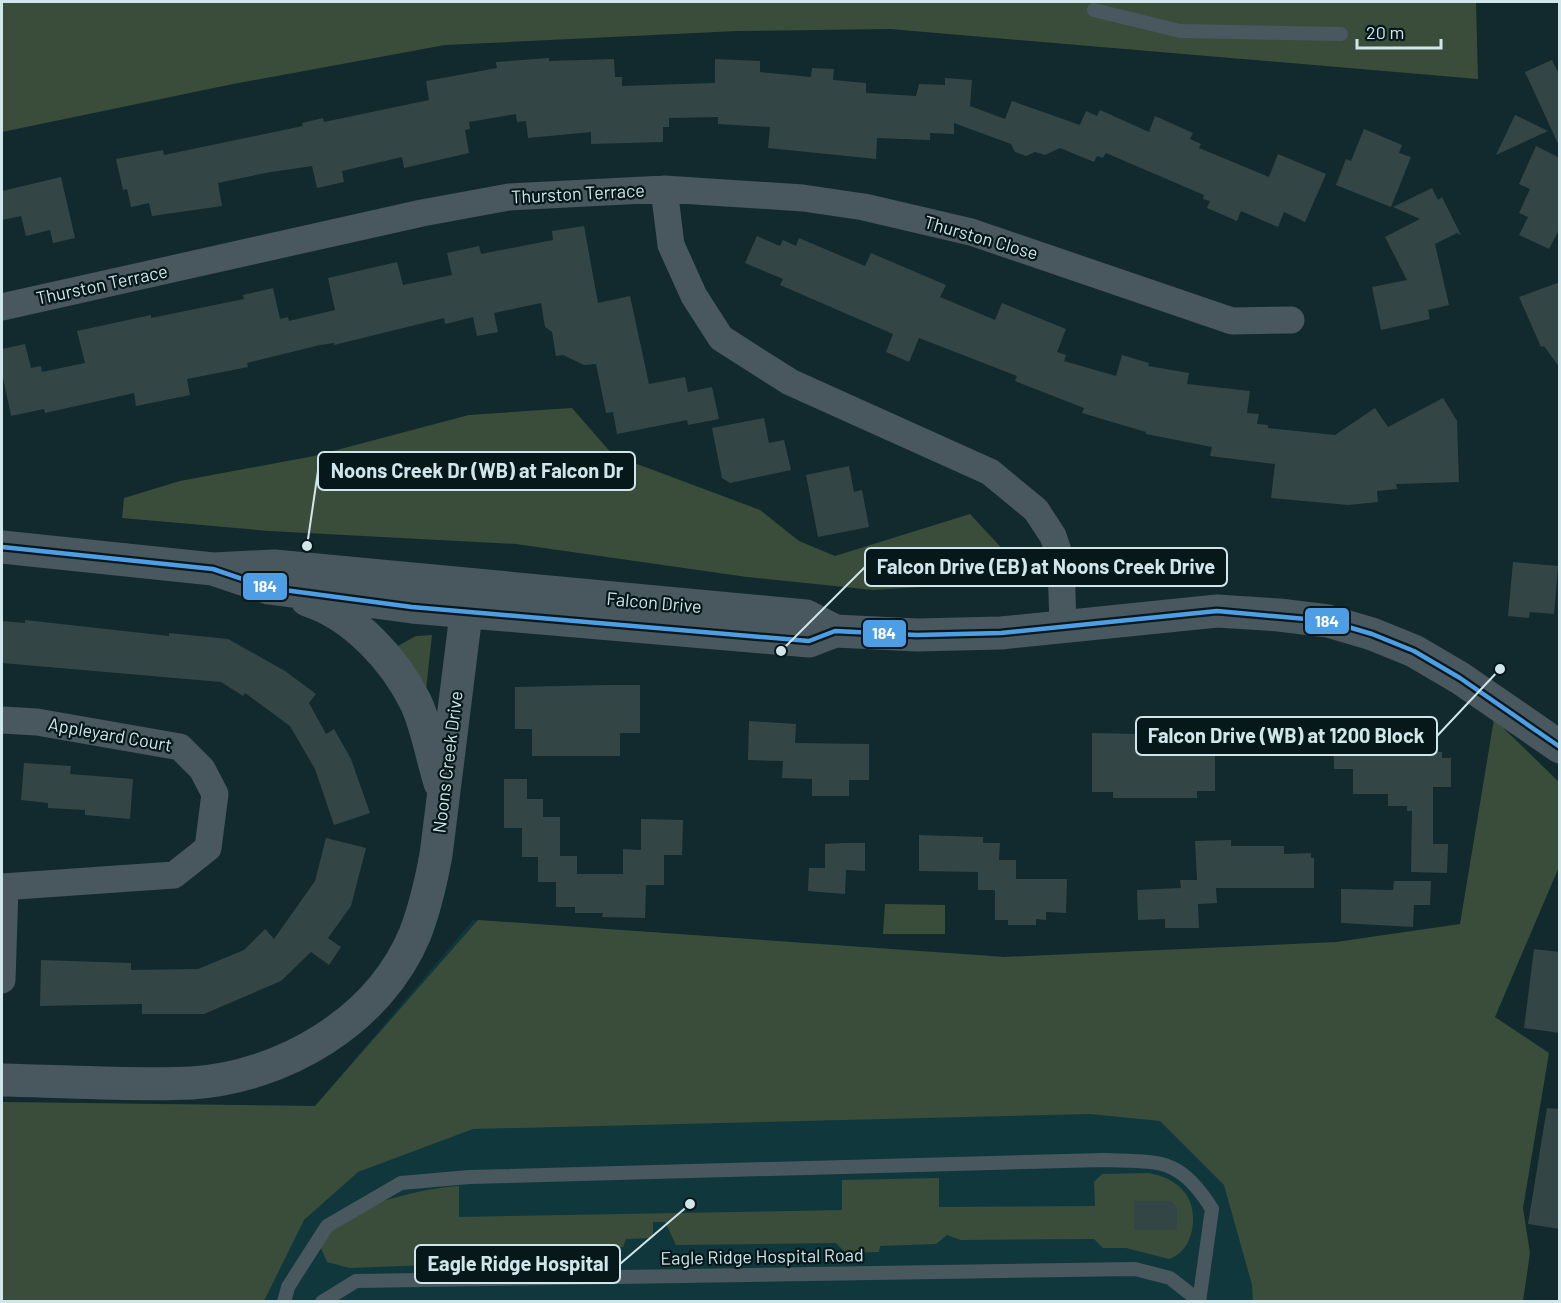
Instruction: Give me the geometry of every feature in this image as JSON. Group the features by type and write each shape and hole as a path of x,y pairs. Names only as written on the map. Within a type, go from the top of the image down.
{"street":[{"name":"Thurston Terrace","path":"2,307 422,213 487,201 583,192 664,189 671,245 694,296 721,338 790,382 990,472 1036,510 1053,536 1061,560 1063,627"},
{"name":"Thurston Close","path":"664,189 803,198 864,207 971,232 1232,321 1291,320"},
{"path":"2,547 213,569 274,566 467,599"},
{"name":"Falcon Drive","path":"213,569 268,588 806,616 835,631 917,635 1001,633 1217,611 1328,621 1372,634 1414,651 1460,678 1560,747"},
{"path":"268,588 321,605 352,626 381,650 416,704 444,794"},
{"name":"Noons Creek Drive","path":"2,1080 192,1083 242,1076 281,1063 325,1038 366,1006 393,972 414,936 432,877 467,599"},
{"name":"Appleyard Court","path":"2,720 38,722 180,747 202,769 215,794 208,848 174,875 3,887 2,980"}],"lane":[{"path":"1094,10 1180,31 1341,34"},
{"path":"284,1302 288,1287 327,1226 401,1183 469,1177 1104,1160 1154,1161 1177,1168 1197,1185 1212,1209 1198,1300"},
{"name":"Eagle Ridge Hospital Road","path":"322,1302 356,1281 1135,1269 1170,1278 1198,1300"}],"shaded area":[{"path":"473,920 1346,980 1394,1302 2,1302 2,1102 315,1106"}],"green space":[{"path":"2,2 1476,2 1478,79 890,29 737,31 445,45 233,84 2,132"},
{"path":"572,408 613,455 760,510 799,541 835,556 970,514 1009,556 1004,582 873,590 747,577 516,544 269,531 122,518 124,498 180,481 314,456 469,415"},
{"path":"432,635 426,690 396,647 416,636"},
{"path":"1494,719 1559,782 1559,867 1495,1017 1549,1053 1523,1208 1530,1253 1523,1301 1253,1301 1252,1285 1224,1185 1160,1121 1090,1114 473,1129 358,1172 304,1220 264,1301 2,1302 2,1102 315,1106 478,920 1004,957 1336,942 1460,924"},
{"path":"885,904 945,905 945,934 883,934"},
{"path":"1148,1173 1173,1182 1190,1201 1193,1220 1189,1240 1177,1255 1169,1259 1126,1248 1103,1248 1094,1239 961,1240 947,1235 936,1244 880,1246 879,1252 846,1253 836,1243 676,1245 665,1222 653,1222 653,1238 626,1239 623,1247 465,1253 456,1264 350,1268 327,1262 320,1246 333,1226 359,1210 411,1193 459,1186 459,1217 842,1210 842,1180 939,1178 939,1207 1095,1206 1094,1182 1102,1174"}],"building":[{"path":"549,58 549,61 614,59 615,77 622,77 622,86 715,83 715,59 760,61 760,72 811,77 812,68 834,69 833,80 866,83 866,93 916,96 919,84 945,85 945,78 972,80 970,106 1005,119 1012,101 1080,125 1086,111 1097,116 1100,110 1149,132 1155,116 1193,133 1190,139 1201,144 1199,148 1269,177 1278,154 1326,174 1305,222 1284,212 1278,227 1241,211 1237,221 1207,208 1210,201 1203,199 1204,195 1106,153 1103,158 1097,156 1094,162 1060,148 1045,155 1035,152 1026,156 1015,152 1011,144 954,123 954,134 930,133 930,140 877,138 876,159 768,148 770,127 718,124 718,117 669,118 669,127 663,127 663,142 591,144 591,132 528,138 526,121 517,122 516,114 469,122 470,129 465,130 469,153 404,168 402,157 342,171 344,182 317,188 312,166 265,173 218,183 222,206 152,216 149,203 131,207 127,189 123,190 116,159 163,150 164,155 303,126 302,123 323,118 324,122 429,100 426,81 497,68 496,62"},
{"path":"1552,60 1560,76 1560,148 1525,72"},
{"path":"1515,115 1548,131 1496,155"},
{"path":"1364,129 1402,145 1399,153 1411,157 1391,207 1336,185 1346,159 1351,161"},
{"path":"1536,146 1560,158 1560,228 1549,249 1519,235 1528,217 1519,213 1530,189 1519,184"},
{"path":"61,177 75,238 53,243 50,230 26,236 21,216 2,220 2,191"},
{"path":"1432,188 1438,200 1442,197 1461,235 1457,233 1435,244 1449,305 1428,310 1430,319 1381,330 1372,287 1407,280 1385,237 1420,219 1393,207"},
{"path":"584,226 598,303 630,296 649,384 685,377 688,392 712,387 719,419 688,425 687,420 617,434 613,412 606,413 596,364 584,365 563,355 556,356 552,332 545,327 541,303 494,313 498,332 477,336 473,317 445,324 444,318 334,345 334,343 320,345 247,363 248,367 187,379 190,395 136,406 134,393 45,413 44,409 11,416 2,373 2,349 25,344 31,368 41,366 42,372 85,363 77,331 244,299 243,295 273,288 280,319 288,317 289,321 335,310 328,278 397,262 403,285 452,275 447,253 479,246 481,254 553,240 552,231"},
{"path":"757,236 780,246 783,240 796,246 799,238 865,266 871,253 946,285 940,297 995,320 1002,303 1066,329 1057,352 1066,355 1064,361 1116,376 1122,355 1149,363 1148,366 1189,373 1187,384 1250,391 1247,413 1259,414 1257,424 1268,425 1268,428 1335,435 1375,408 1388,427 1443,398 1457,421 1459,482 1396,484 1397,489 1377,491 1378,502 1348,505 1271,498 1275,464 1210,456 1212,447 1146,434 1146,432 1082,413 1084,408 1015,381 1017,376 919,338 909,362 886,352 893,334 780,285 783,279 745,263"},
{"path":"1560,282 1560,368 1544,346 1541,347 1519,297"},
{"path":"764,418 769,443 784,440 791,470 730,483 722,478 712,428"},
{"path":"849,466 854,492 862,490 869,527 818,537 806,475"},
{"path":"1513,562 1558,566 1554,614 1530,612 1529,618 1508,616"},
{"path":"25,620 169,636 169,633 228,639 285,671 316,694 309,703 326,734 334,729 351,759 370,813 334,825 315,769 290,726 245,693 243,696 221,682 2,663 2,621 25,623"},
{"path":"640,685 640,733 620,733 620,756 532,756 532,729 515,729 515,687"},
{"path":"749,721 796,724 795,743 869,744 869,780 849,780 849,796 812,796 812,779 782,778 783,761 748,760"},
{"path":"1333,730 1375,731 1375,752 1442,752 1442,758 1451,758 1451,787 1433,787 1433,844 1448,844 1447,873 1411,872 1412,811 1407,811 1407,806 1388,806 1388,794 1353,794 1353,769 1334,769"},
{"path":"1092,733 1215,736 1215,791 1197,791 1197,798 1113,798 1113,792 1092,792"},
{"path":"24,763 71,766 70,774 133,779 130,819 85,815 85,810 48,808 48,803 21,800"},
{"path":"504,779 527,779 527,799 543,799 543,817 560,817 560,856 577,856 577,874 623,874 623,849 641,850 641,819 683,820 682,855 664,855 664,885 646,885 645,918 602,917 603,913 575,913 575,907 556,907 556,882 538,882 538,857 522,857 522,828 504,828"},
{"path":"919,835 983,837 983,843 1000,843 999,860 1016,860 1016,879 1067,879 1066,913 1046,912 1046,920 1036,919 1036,925 1008,925 1008,920 995,920 995,890 978,890 978,872 919,871"},
{"path":"326,838 366,848 351,906 328,938 341,947 329,965 311,952 281,981 204,1014 142,1014 142,1004 40,1006 41,960 131,963 131,970 198,969 244,950 265,929 274,939 315,881"},
{"path":"1231,840 1231,846 1284,846 1284,854 1311,853 1311,858 1314,858 1314,888 1216,888 1217,903 1198,904 1199,928 1165,928 1165,919 1138,920 1137,890 1181,888 1180,880 1197,880 1195,841"},
{"path":"865,843 865,871 846,870 845,894 808,891 809,868 825,868 825,844"},
{"path":"1394,881 1431,881 1430,905 1414,905 1413,927 1341,923 1341,889 1393,890"},
{"path":"1534,949 1560,952 1560,1033 1524,1028"},
{"path":"1547,1108 1560,1109 1560,1229 1528,1224"},
{"path":"1134,1201 1171,1201 1177,1207 1177,1230 1134,1230"}],"transit line":[{"name":"184","path":"2,547 213,569 269,588 412,607 809,641 835,631 917,635 1001,633 1217,611 1328,621 1372,634 1414,651 1460,678 1560,747"}],"place":[{"name":"Noons Creek Dr (WB) at Falcon Dr","path":"307,546"},
{"name":"Falcon Drive (EB) at Noons Creek Drive","path":"781,651"},
{"name":"Falcon Drive (WB) at 1200 Block","path":"1500,669"},
{"name":"Eagle Ridge Hospital","path":"690,1204"}]}
